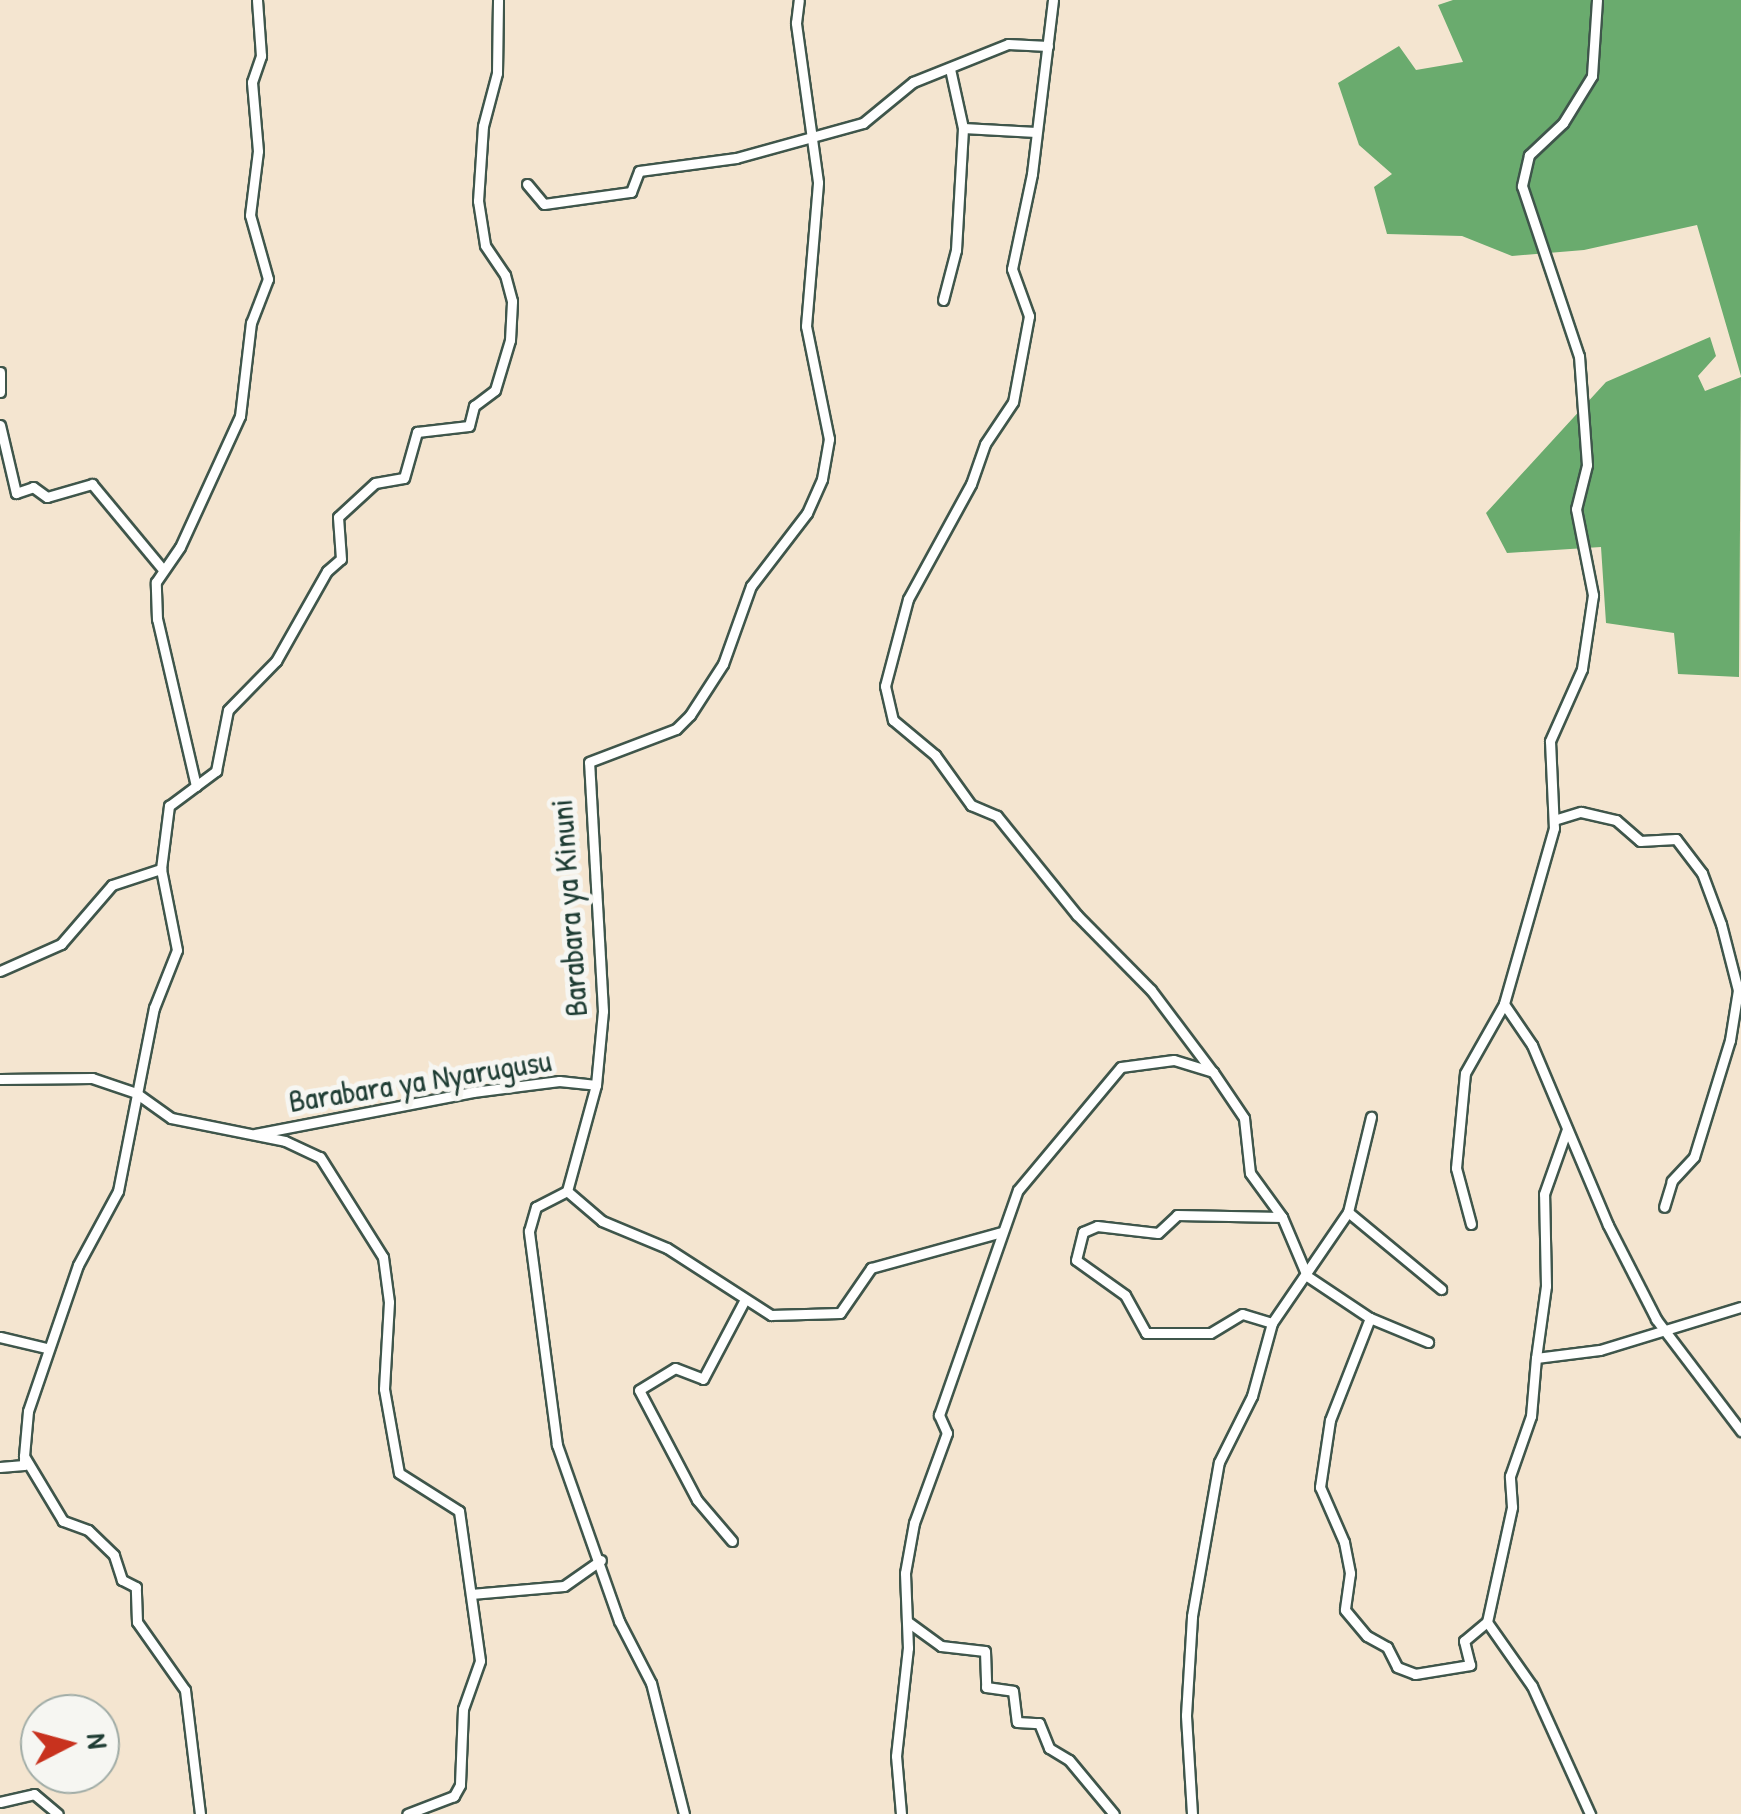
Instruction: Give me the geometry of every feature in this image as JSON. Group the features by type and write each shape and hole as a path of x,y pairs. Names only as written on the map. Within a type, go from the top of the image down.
{"street":[{"path":"196,786 158,619 161,567 180,547 240,416 252,322 268,279 250,215 258,152 252,82 261,56 257,0"},
{"path":"0,1466 24,1466 46,1348 78,1265 118,1191 154,1008 177,950 161,869 169,806 218,767 228,710 276,662 327,571 341,559 338,517 376,483 404,478 417,432 469,426 474,406 495,390 510,340 512,301 505,276 485,245 478,201 481,140 496,73 498,0"},
{"name":"Barabara ya Kinuni","path":"567,1190 596,1085 603,1011 589,762 676,730 690,715 723,664 751,586 807,513 822,480 828,439 806,326 818,182 798,0"},
{"path":"1053,0 1036,132 1012,268 1029,316 1013,402 985,444 971,484 908,599 885,686 893,720 935,755 972,805 997,816 1077,914 1151,990 1213,1072 1244,1118 1250,1173 1282,1218 1306,1276 1370,1318 1428,1342"},
{"path":"1471,1224 1456,1168 1463,1088 1504,1004 1554,820 1550,741 1582,668 1593,595 1576,509 1588,465 1579,356 1522,186 1529,155 1563,123 1592,76 1597,0"},
{"path":"526,184 544,204 630,192 638,171 736,158 863,123 896,92 1008,44 1048,46"},
{"path":"942,300 956,250 963,128 950,69"},
{"path":"963,128 1036,132"},
{"path":"0,372 0,392"},
{"path":"0,425 16,493 33,486 47,497 92,484 161,567"},
{"path":"1554,820 1581,812 1616,820 1640,842 1676,839 1702,873 1722,924 1738,990 1730,1040 1694,1157 1672,1180 1664,1207"},
{"path":"0,971 61,944 112,885 161,869"},
{"path":"1504,1004 1532,1045 1608,1225 1666,1332 1741,1430"},
{"path":"901,1814 896,1756 908,1622 904,1573 914,1523 947,1433 939,1415 1018,1190 1120,1067 1174,1060 1213,1072"},
{"name":"Barabara ya Nyarugusu","path":"0,1079 65,1074 136,1093 171,1118 285,1141 320,1157 383,1257 389,1302 384,1389 399,1473 460,1511 471,1594"},
{"name":"Barabara ya Nyarugusu","path":"253,1135 473,1092 559,1081 596,1085"},
{"path":"1192,1814 1186,1715 1200,1554 1219,1462 1252,1396 1272,1323 1348,1212 1370,1117"},
{"path":"1370,1318 1330,1420 1320,1487 1344,1542 1350,1573 1345,1610 1367,1636 1387,1647 1397,1667 1415,1674 1470,1665 1464,1641 1486,1622 1512,1507 1510,1476 1531,1416 1546,1286 1544,1194 1567,1126"},
{"path":"684,1814 651,1683 619,1620 601,1560 557,1445 530,1267 530,1216 567,1190 602,1221 667,1248 743,1303 771,1316 840,1313 871,1268 1002,1232"},
{"path":"1348,1212 1441,1289"},
{"path":"1272,1323 1242,1314 1210,1333 1146,1333 1125,1295 1076,1260 1084,1232 1097,1226 1158,1233 1177,1214 1282,1218"},
{"path":"732,1541 697,1500 639,1390 675,1368 703,1379 743,1303"},
{"path":"1536,1358 1666,1332 1741,1307"},
{"path":"0,1337 46,1348"},
{"path":"24,1456 64,1521 88,1530 114,1556 122,1580 136,1587 137,1622 155,1656 185,1690 200,1814"},
{"path":"407,1814 454,1796 460,1785 463,1708 480,1661 471,1594 564,1586 601,1560"},
{"path":"908,1622 941,1646 985,1651 986,1687 1012,1690 1018,1722 1039,1723 1049,1748 1069,1760 1114,1814"},
{"path":"1486,1622 1532,1686 1590,1814"},
{"path":"0,1802 34,1794 58,1814"}],"green space":[{"path":"1453,0 1741,0 1741,376 1697,225 1584,250 1512,256 1462,236 1387,234 1374,187 1392,174 1359,145 1338,83 1399,46 1416,70 1463,62 1438,5"},
{"path":"1710,337 1716,356 1698,376 1705,391 1741,377 1739,677 1678,674 1674,633 1606,623 1601,547 1507,553 1486,513 1606,382"}]}
